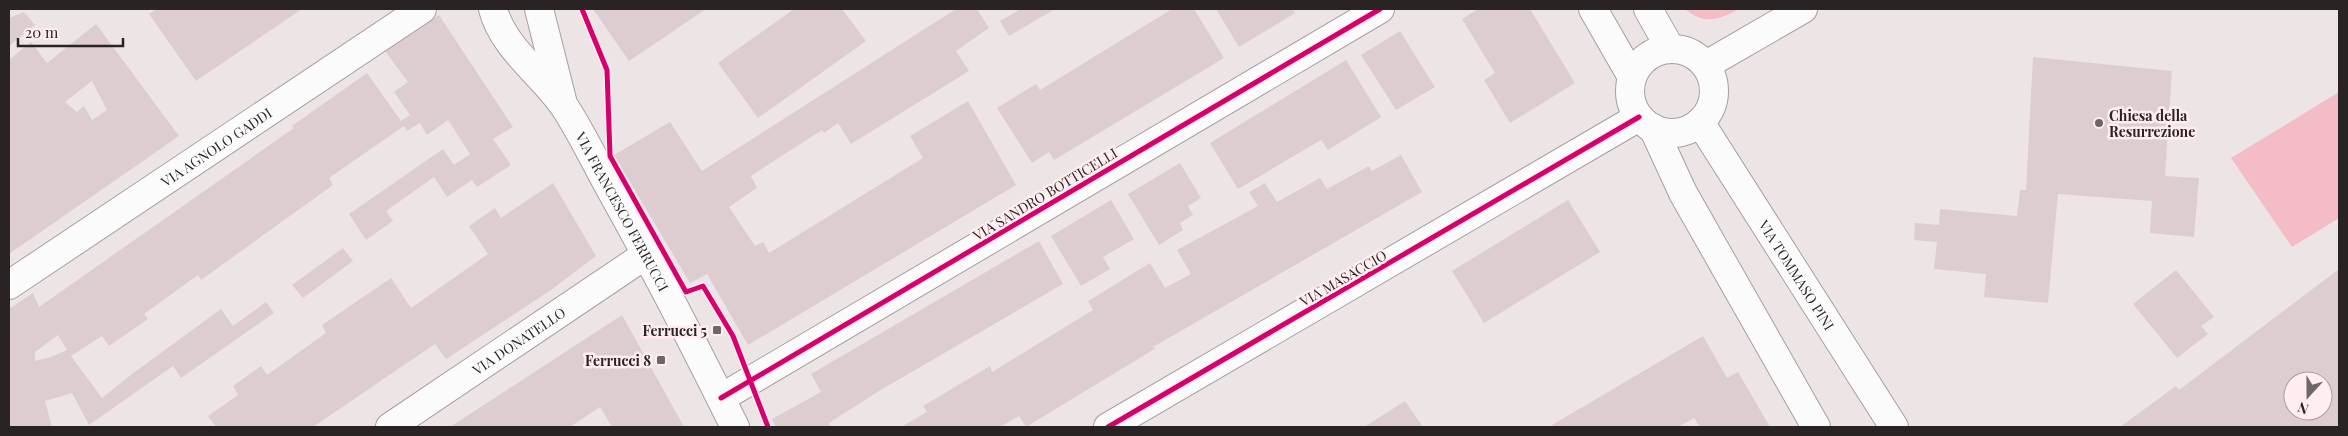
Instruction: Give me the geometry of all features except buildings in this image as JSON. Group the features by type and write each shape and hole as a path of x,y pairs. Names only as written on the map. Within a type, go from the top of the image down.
{"street":[{"name":"VIA AGNOLO GADDI","path":"9,285 422,9"},
{"name":"VIA FRANCESCO FERRUCCI","path":"493,9 496,18 510,41 563,106 647,254 735,427"},
{"path":"539,9 563,106"},
{"name":"VIA SANDRO BOTTICELLI","path":"721,398 1380,9"},
{"path":"1593,9 1632,78"},
{"path":"1648,9 1670,48"},
{"path":"1706,65 1803,9"},
{"path":"1646,123 1677,133 1690,129 1700,122 1713,101 1714,89 1712,76 1706,65 1696,56 1684,50 1670,48 1658,50 1646,57 1638,66 1632,78 1630,91 1632,105 1646,123 1683,193 1816,427"},
{"name":"VIA TOMMASO PINI","path":"1700,122 1894,427"},
{"name":"VIA MASACCIO","path":"1108,427 1646,123"},
{"name":"VIA DONATELLO","path":"390,427 647,254"}],"shaded area":[{"path":"1685,9 1739,9 1725,16 1705,19"},
{"path":"2339,92 2339,218 2292,247 2231,158"}],"cycle path":[{"path":"582,9 607,70 610,156 686,292 703,286 733,336 768,427"},
{"path":"721,398 1380,9"},
{"path":"1108,427 1639,117"}],"place":[{"name":"Chiesa della Resurrezione","path":"2099,123"},
{"name":"Ferrucci 5","path":"717,330"},
{"name":"Ferrucci 8","path":"661,360"}]}
